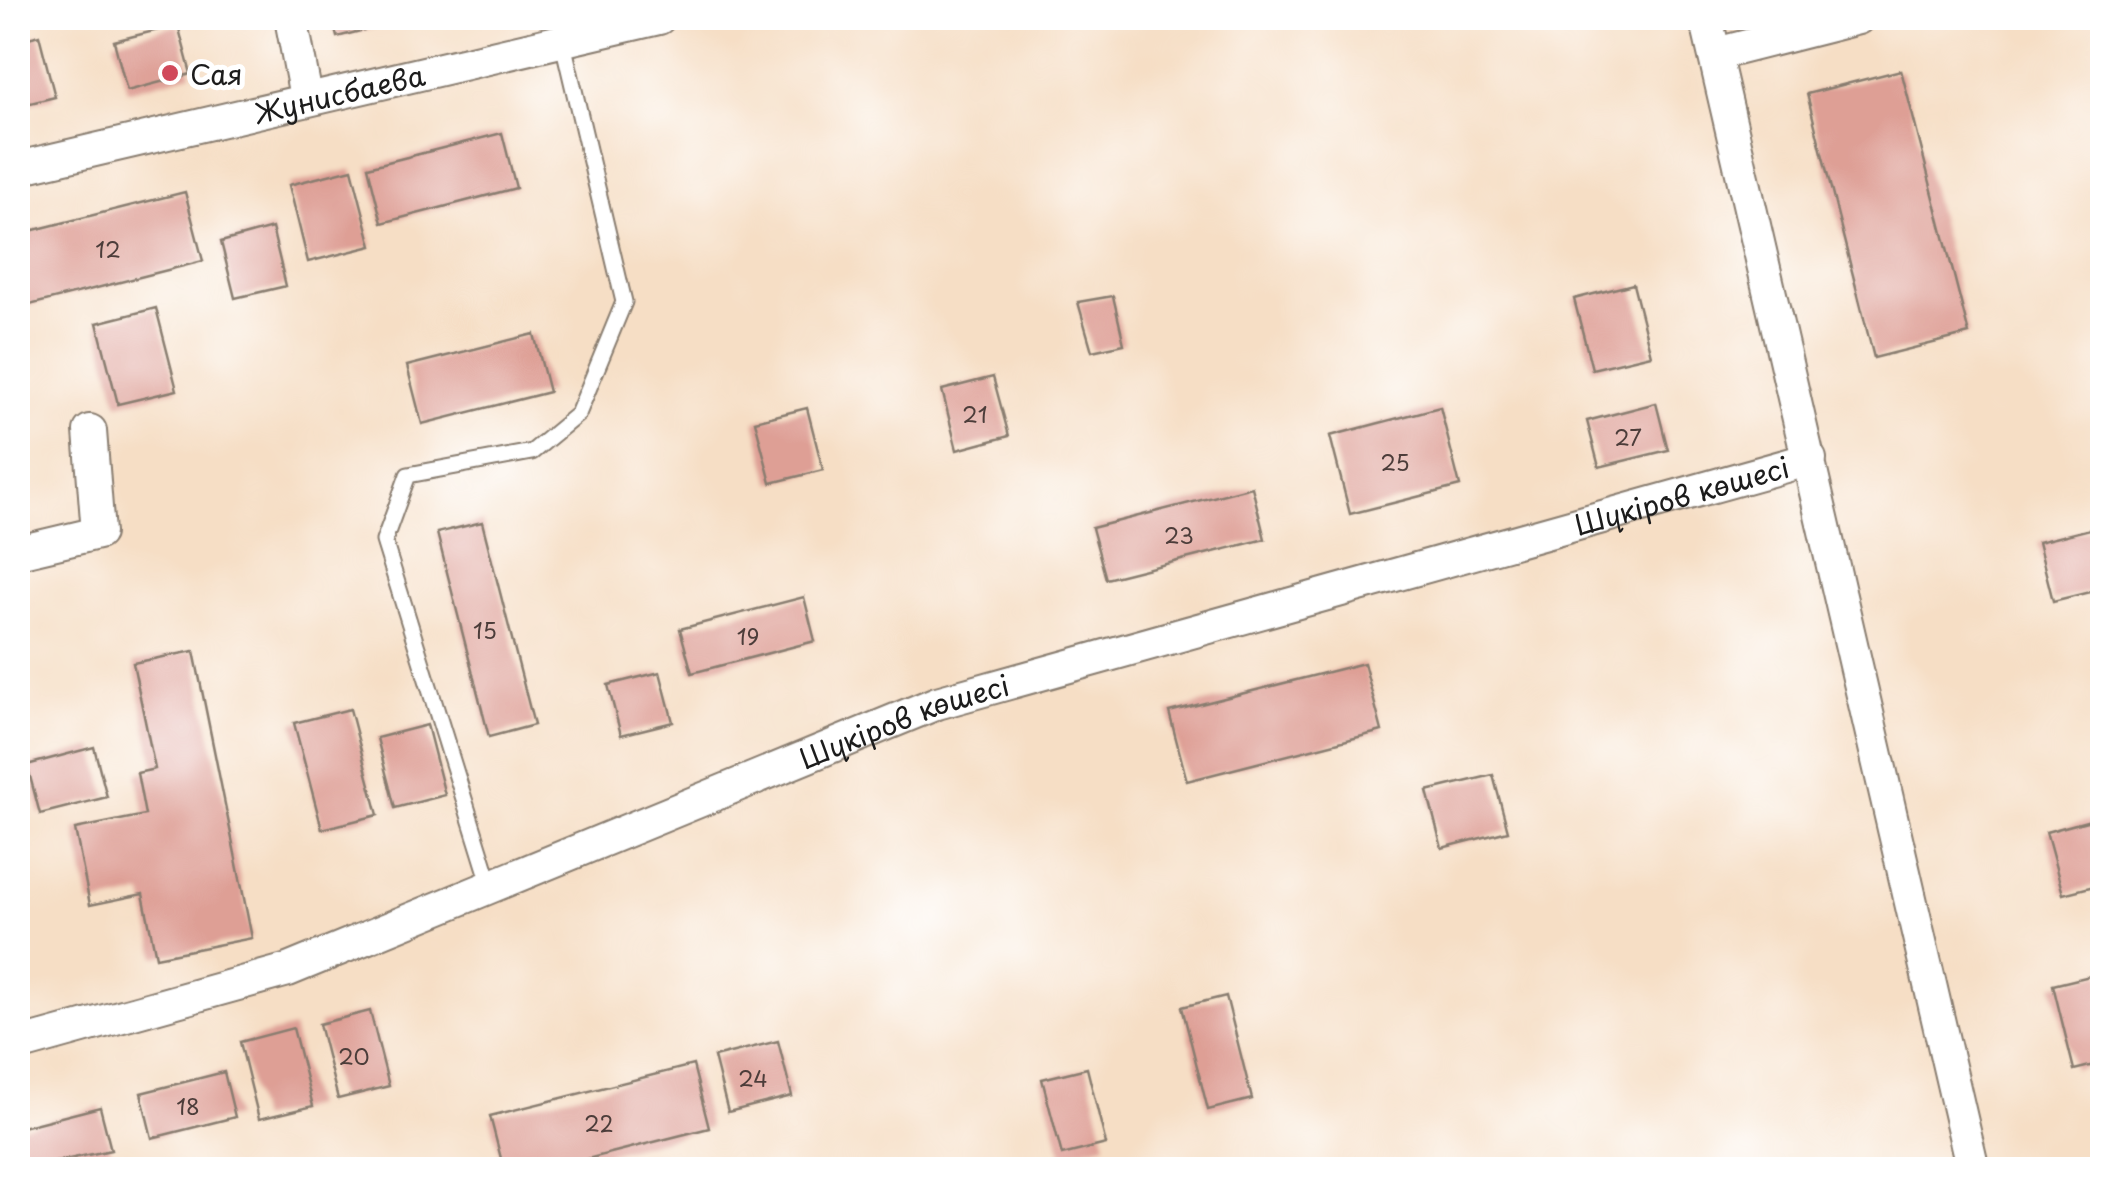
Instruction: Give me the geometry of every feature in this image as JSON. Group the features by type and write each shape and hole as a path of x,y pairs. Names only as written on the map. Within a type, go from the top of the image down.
{"street":[{"path":"291,18 306,98"},
{"name":"Жунисбаева","path":"18,168 659,18"},
{"path":"1706,18 1973,1170"},
{"path":"1716,54 1858,18"},
{"path":"18,552 98,533 90,431"},
{"name":"Шүкіров көшесі","path":"18,1045 288,970 937,702 1810,459"}],"lane":[{"path":"491,886 384,541 408,475 532,452 578,414 624,302 562,40"}],"building":[{"path":"332,18 408,18 408,19 337,37"},
{"path":"178,25 191,74 127,91 114,41"},
{"path":"39,35 55,97 18,106 18,41"},
{"path":"1901,70 1969,334 1874,358 1807,94"},
{"path":"502,133 516,188 382,223 368,167"},
{"path":"352,169 372,246 308,262 289,185"},
{"path":"185,192 203,261 18,308 18,234"},
{"path":"272,228 286,286 235,298 221,242"},
{"path":"1633,284 1651,355 1592,369 1574,299"},
{"path":"1113,296 1124,344 1092,351 1078,302"},
{"path":"156,308 177,390 118,404 97,323"},
{"path":"534,334 549,392 422,424 407,366"},
{"path":"993,377 1009,436 957,450 942,390"},
{"path":"1656,403 1668,450 1599,467 1587,421"},
{"path":"1440,407 1460,486 1350,514 1330,436"},
{"path":"807,408 823,470 771,483 755,421"},
{"path":"1252,487 1265,539 1106,579 1092,528"},
{"path":"482,522 534,725 489,737 437,533"},
{"path":"2102,526 2102,589 2053,601 2038,542"},
{"path":"804,597 815,641 692,673 680,629"},
{"path":"194,651 252,938 156,957 143,894 90,905 75,829 145,815 137,773 155,769 133,663"},
{"path":"1364,663 1382,731 1187,781 1169,712"},
{"path":"660,672 673,722 621,735 608,685"},
{"path":"350,709 378,815 322,829 294,723"},
{"path":"427,725 445,795 395,808 377,738"},
{"path":"94,747 107,797 40,814 27,765"},
{"path":"1493,775 1508,831 1442,848 1427,791"},
{"path":"2102,817 2102,884 2063,894 2046,832"},
{"path":"2102,973 2102,1063 2074,1070 2053,985"},
{"path":"1226,996 1252,1099 1208,1110 1182,1007"},
{"path":"370,1011 389,1086 338,1099 319,1024"},
{"path":"293,1028 313,1106 259,1119 240,1042"},
{"path":"778,1041 792,1096 728,1112 714,1057"},
{"path":"693,1065 709,1128 544,1170 504,1170 490,1116"},
{"path":"1087,1068 1106,1144 1062,1155 1042,1079"},
{"path":"224,1072 235,1117 152,1138 141,1093"},
{"path":"100,1107 111,1150 18,1170 18,1128"}],"place":[{"name":"Сая","path":"170,73"}]}
